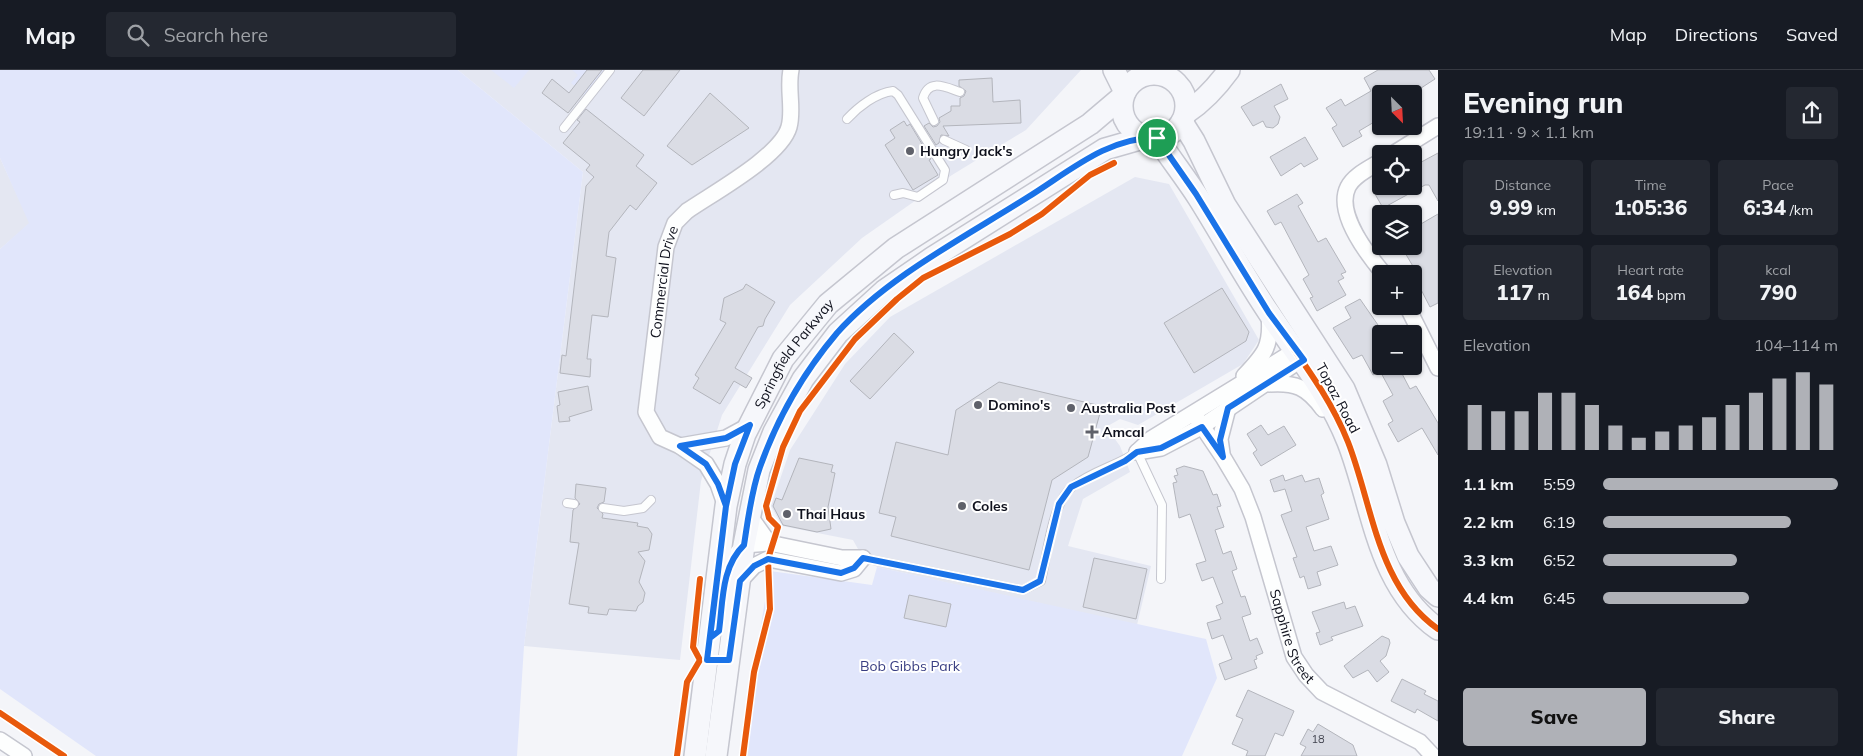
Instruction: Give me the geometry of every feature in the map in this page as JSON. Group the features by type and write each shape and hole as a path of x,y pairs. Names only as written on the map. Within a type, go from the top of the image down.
{"main road":[{"path":"1114,70 1124,94 1122,112 1125,121 1138,134 1152,138 1176,130 1184,118 1216,88 1229,70"},
{"path":"1124,94 1136,79 1158,72 1179,85 1187,103 1184,118"},
{"name":"Springfield Parkway","path":"695,756 726,506 735,464 750,425 782,359 828,304 896,248 1076,134 1124,94"},
{"name":"Topaz Road","path":"1184,118 1225,205 1305,352 1348,442 1381,552 1409,600 1438,629"},
{"name":"Springfield Parkway","path":"716,756 744,545 759,470 774,432 803,379 838,333 884,291 932,258 1105,149 1152,138"},
{"name":"Topaz Road","path":"1152,138 1196,194 1269,313 1305,352 1344,389 1376,465 1394,523 1408,556 1429,588 1438,596"}],"street":[{"name":"Commercial Drive","path":"726,506 718,484 706,464 680,446 660,437 646,412 662,268 668,237 675,223 687,211 773,152 785,138 789,125 791,70"},
{"path":"1408,145 1438,126"},
{"path":"1372,167 1356,177 1348,187 1345,208 1365,250 1377,265"},
{"path":"1137,452 1161,448 1198,420 1258,362 1271,338 1269,313"},
{"path":"1412,315 1438,368"},
{"path":"1198,420 1228,408 1264,384 1305,352"},
{"path":"1229,391 1305,352"},
{"name":"Topaz Road","path":"1264,384 1288,382 1311,393 1348,442"},
{"name":"Sapphire Street","path":"1223,457 1220,440 1228,408"},
{"name":"Sapphire Street","path":"1198,420 1242,489 1253,517 1294,657 1306,675 1322,692 1420,742 1433,756"},
{"path":"680,446 726,438 750,425"},
{"path":"749,515 769,543"},
{"path":"710,638 719,631 726,575 735,554 744,545 769,543 842,558 863,558"},
{"path":"740,581 754,566 768,559 841,573 854,568 863,558"},
{"path":"0,740 24,756"}],"lane":[{"path":"564,128 610,70"},
{"path":"934,120 923,98 925,91 930,86 937,84 960,92"},
{"path":"847,119 856,110 885,92 893,91 898,95 945,170 946,176 943,180 918,197 903,192 894,194"},
{"path":"944,140 966,150"},
{"path":"863,558 1023,590 1040,581 1059,504 1071,487 1125,461 1137,452 1162,504 1161,579"},
{"path":"604,508 624,511 643,508 651,500"}],"shaded area":[{"path":"458,70 1081,70 1026,130 952,175 862,238 790,305 722,415 701,481 680,660 524,646 583,172"},
{"path":"0,158 30,223 0,249"},
{"path":"1135,177 1169,184 1259,340 1243,364 1138,425 1120,419 1106,427 1120,446 1130,472 1083,499 1068,546 1151,566 1137,625 877,567 863,558 853,540 782,526 771,506 790,450 845,364 890,317"}],"green space":[{"path":"0,70 458,70 583,172 524,646 517,756 96,756 0,689 0,249 29,223 0,158"},
{"path":"491,70 529,70 514,88"},
{"path":"572,70 605,70 585,95 571,83 578,75"},
{"name":"Bob Gibbs Park","path":"877,567 1206,639 1217,678 1182,756 739,756 770,571 872,585"}],"building":[{"path":"587,70 602,70 568,113 542,93 552,79 569,93"},
{"path":"643,70 680,70 644,116 621,98"},
{"path":"1378,70 1429,70 1435,79 1422,87 1422,85 1372,85 1372,123 1359,131 1362,136 1343,147 1332,128 1337,125 1326,108 1341,99 1345,106 1371,91 1364,78"},
{"path":"992,78 993,102 1020,100 1021,123 943,126 949,136 941,135 939,143 936,145 924,126 929,123 933,127 937,126 940,122 939,118 951,111 951,106 960,106 960,98 964,96 966,91 959,86 959,80"},
{"path":"1281,84 1288,99 1274,106 1280,117 1278,124 1273,128 1266,127 1263,121 1253,126 1241,107"},
{"path":"710,93 749,128 692,165 667,146"},
{"path":"586,109 644,155 636,166 657,183 636,210 630,205 609,232 606,256 616,258 608,317 592,315 587,359 591,359 590,377 560,373 562,355 566,356 586,186 594,177 586,170 590,165 563,143 580,122 577,120"},
{"name":"Hungry Jack's","path":"904,121 907,126 910,124 931,159 929,160 938,175 913,190 885,145 895,138 890,130"},
{"path":"1305,137 1318,159 1304,167 1301,163 1281,176 1270,157"},
{"path":"1438,153 1438,201 1429,185 1422,187 1422,162"},
{"path":"1297,194 1303,203 1298,206 1318,242 1326,238 1346,272 1341,274 1344,278 1338,281 1346,295 1317,311 1310,298 1313,297 1303,279 1309,275 1281,222 1275,225 1267,211"},
{"path":"1376,195 1407,195 1388,205 1381,205"},
{"path":"1438,214 1438,303 1430,307 1422,292 1422,265 1412,265 1406,255 1422,255 1422,223"},
{"path":"746,284 775,302 763,326 758,327 735,368 752,378 746,388 734,381 720,404 693,388 699,378 695,375 726,323 720,320 724,298 743,289"},
{"path":"1222,288 1249,332 1246,341 1194,373 1164,323"},
{"path":"1360,299 1378,325 1372,325 1372,373 1362,355 1353,359 1333,328 1351,318 1345,307"},
{"path":"894,333 914,352 870,399 850,381"},
{"path":"1382,375 1403,375 1410,389 1416,386 1438,423 1438,455 1422,428 1398,442 1388,424 1393,421 1383,401 1393,395"},
{"path":"999,382 1097,405 1100,413 1088,457 1052,480 1029,570 891,536 896,517 879,513 896,442 948,455 956,410"},
{"path":"588,386 592,410 569,417 570,421 559,422 557,406 560,405 558,392"},
{"path":"1261,425 1268,435 1284,426 1296,445 1261,466 1253,453 1257,450 1247,434"},
{"path":"799,458 833,465 831,472 835,473 828,507 831,529 817,532 783,525 773,506 776,498 782,500"},
{"path":"1184,466 1203,471 1213,495 1217,494 1221,506 1217,507 1224,527 1215,530 1223,554 1231,551 1237,569 1232,571 1241,597 1245,596 1251,614 1242,617 1250,641 1257,638 1263,653 1256,656 1257,659 1254,660 1257,668 1225,680 1219,664 1232,659 1223,635 1212,639 1207,623 1221,619 1216,606 1223,603 1213,577 1202,581 1196,564 1206,561 1190,514 1179,518 1173,483 1177,482 1174,476 1178,475 1176,469"},
{"path":"1283,475 1285,481 1302,475 1305,482 1319,478 1324,493 1321,495 1329,519 1306,527 1314,551 1331,546 1338,565 1317,572 1321,585 1308,589 1304,576 1300,578 1293,558 1297,557 1281,515 1292,511 1285,489 1274,492 1270,480"},
{"path":"576,484 606,488 604,502 599,504 597,508 603,514 602,518 638,523 637,526 648,528 652,534 649,550 638,552 645,561 639,582 645,593 643,602 636,611 609,609 607,615 588,613 589,607 569,604 579,543 570,542 573,510 580,504 575,498"},
{"path":"1094,558 1147,569 1136,619 1083,607"},
{"path":"909,595 951,604 946,627 904,618"},
{"path":"1344,602 1346,609 1355,606 1363,626 1331,637 1333,640 1320,645 1316,633 1320,632 1312,612"},
{"path":"1382,636 1389,639 1390,643 1386,656 1380,661 1389,672 1377,682 1368,670 1353,678 1344,666"},
{"path":"1402,679 1426,691 1424,694 1438,701 1438,721 1417,709 1415,713 1391,701"},
{"path":"1248,690 1294,711 1283,736 1275,733 1265,756 1246,756 1248,751 1232,744 1243,719 1236,716"},
{"path":"1318,724 1353,745 1357,756 1301,756 1306,747 1300,744 1308,729 1313,732"}],"cycle path":[{"path":"1157,138 1198,197 1260,299 1312,375 1332,408 1357,467 1371,518 1389,568 1402,591 1418,611 1438,629"},
{"path":"743,756 754,672 770,609 768,559 778,527 769,518 766,506 783,447 800,411 855,339 897,299 923,278 1010,234 1042,214 1090,175 1114,163"},
{"path":"677,756 687,682 700,660 693,647 700,579"},
{"path":"0,713 64,756"}],"place":[{"name":"Hungry Jack's","path":"910,151"},
{"name":"Domino's","path":"978,405"},
{"name":"Australia Post","path":"1071,408"},
{"name":"Amcal","path":"1092,432"},
{"name":"Coles","path":"962,506"},
{"name":"Thai Haus","path":"787,514"}],"route":[{"path":"1157,138 1115,144 1105,149 932,258 884,291 838,333 803,379 774,432 759,470 744,545 735,554 726,575 719,631 710,638 726,506 718,484 706,464 680,446 726,438 750,425 735,464 726,506 707,660 729,660 740,581 754,566 768,559 841,573 854,568 863,558 1023,590 1040,581 1059,504 1071,487 1125,461 1137,452 1161,448 1202,427 1223,457 1220,440 1228,408 1304,360 1269,313 1196,194 1157,138"}]}
